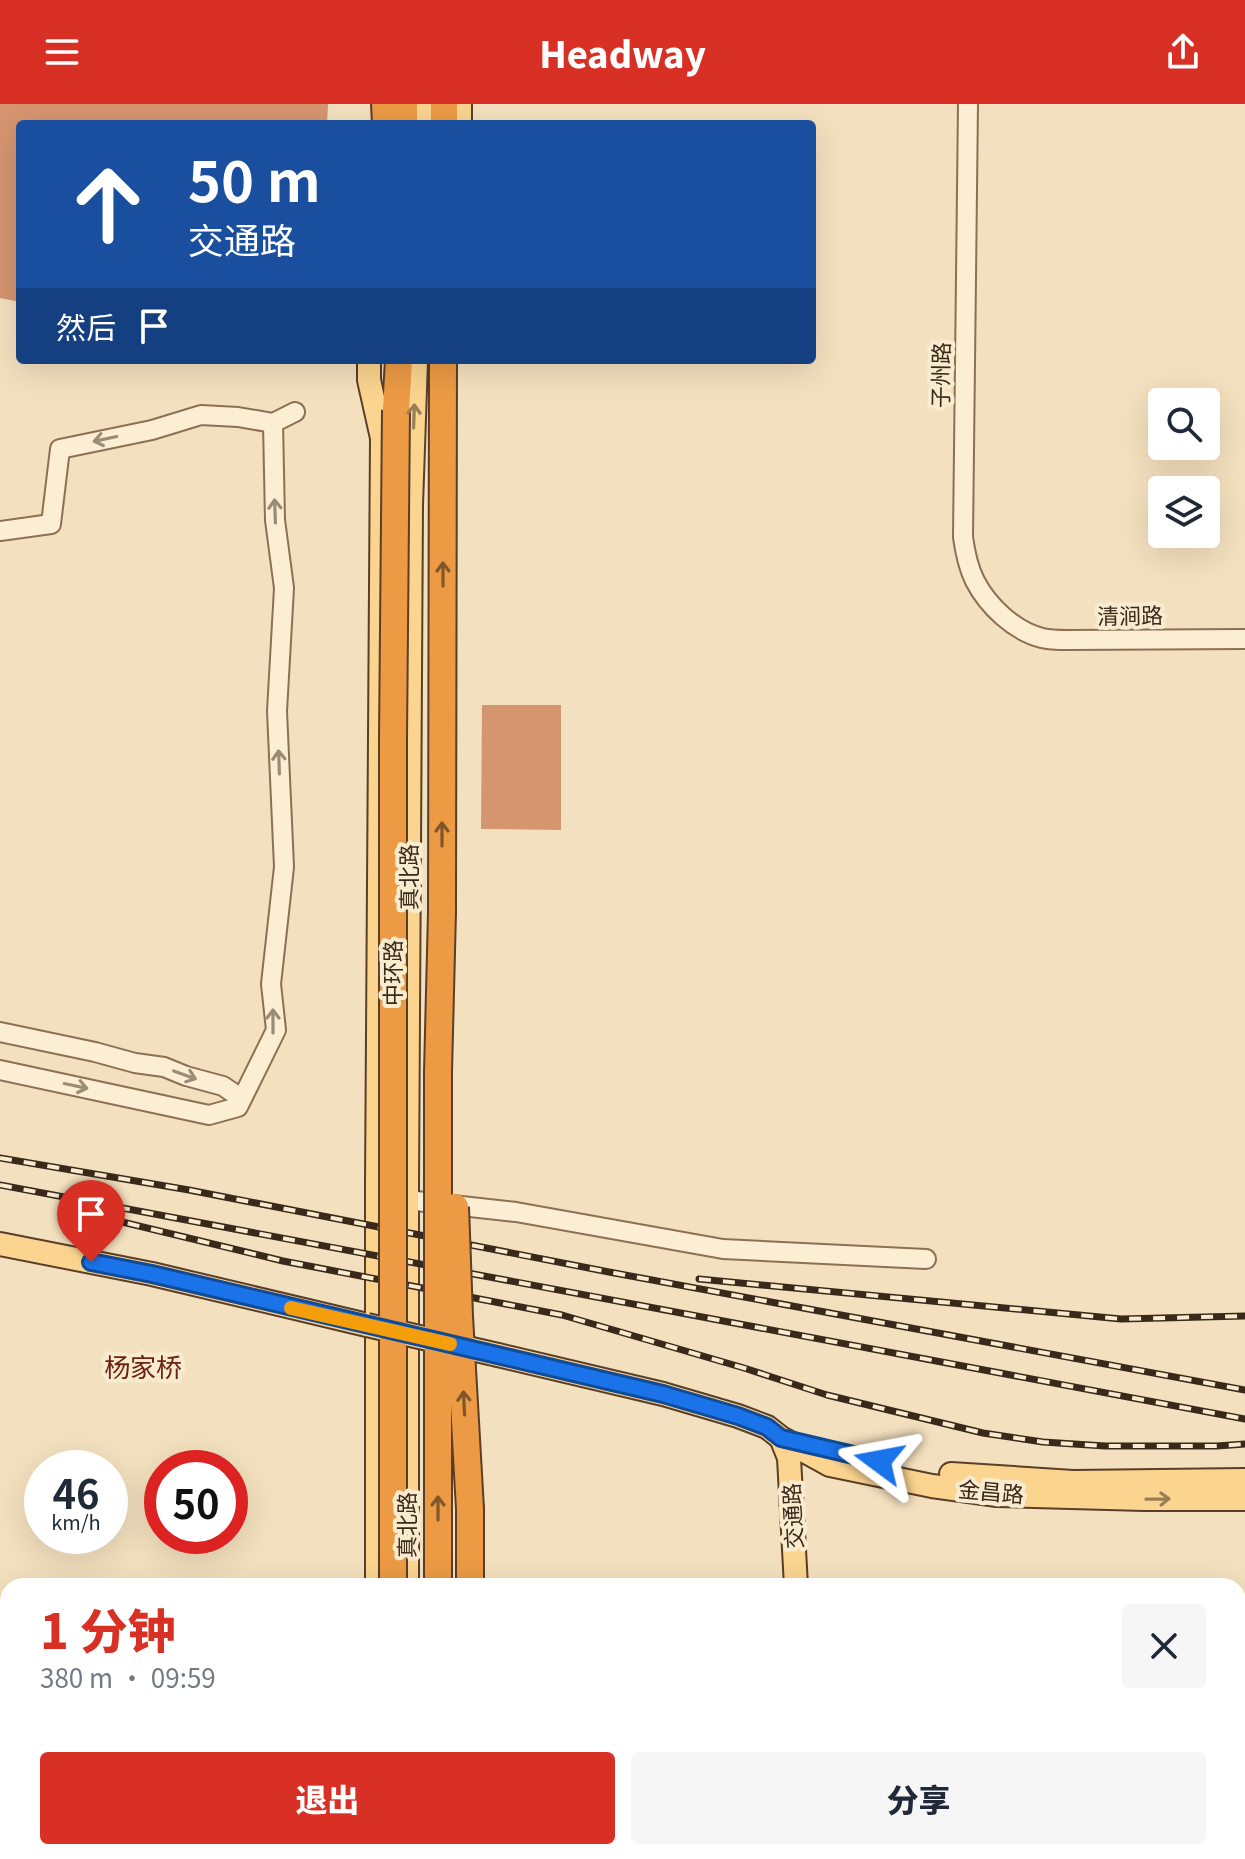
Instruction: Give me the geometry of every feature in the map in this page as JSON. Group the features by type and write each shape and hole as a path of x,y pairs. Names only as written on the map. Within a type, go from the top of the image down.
{"highway":[{"name":"中环路","path":"393,1578 396,410 408,364"},
{"path":"438,1578 443,364"},
{"path":"442,912 470,1509 470,1578"}],"main road":[{"name":"真北路","path":"369,364 369,380 382,438"},
{"name":"真北路","path":"377,1578 384,364"},
{"name":"真北路","path":"407,1578 409,364"},
{"path":"0,1244 152,1274 663,1394 738,1416 767,1427 781,1438"},
{"name":"金昌路","path":"781,1438 936,1473 1073,1482 1245,1480"},
{"name":"金昌路","path":"781,1438 830,1465 932,1486 997,1495 1245,1499"},
{"name":"交通路","path":"781,1438 789,1458 796,1578"}],"street":[{"name":"子州路","path":"968,104 963,537 966,558 975,581 990,604 1017,628"},
{"path":"0,531 51,524 60,449 152,430 201,415 273,423 295,412"},
{"path":"0,1070 209,1115 238,1107 276,1030 271,984 284,867 277,711 284,588 275,520 273,423"},
{"name":"清涧路","path":"1017,628 1042,638 1068,640 1245,639"},
{"path":"0,1032 164,1067 223,1086 242,1099"},
{"path":"407,1200 516,1212 723,1249 926,1259"}],"building":[{"path":"0,104 328,104 327,120 16,120 16,301 0,298"},
{"path":"482,705 561,705 561,830 481,829"}],"railway":[{"path":"0,1158 189,1190 609,1272 1245,1390"},
{"path":"0,1185 1245,1419"},
{"path":"81,1212 283,1261 562,1315 827,1395 983,1433 1043,1442 1105,1446 1245,1444"},
{"path":"699,1279 1121,1319 1245,1316"}],"slow traffic":[{"path":"291,1308 450,1344"}],"district":[{"name":"杨家桥","path":"143,1368"}],"route":[{"path":"91,1262 663,1394 738,1416 767,1427 781,1438 879,1461"}]}
